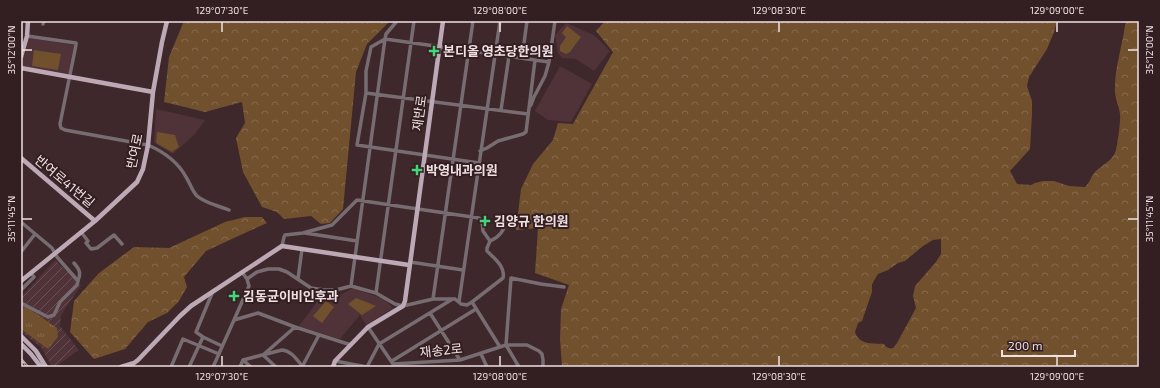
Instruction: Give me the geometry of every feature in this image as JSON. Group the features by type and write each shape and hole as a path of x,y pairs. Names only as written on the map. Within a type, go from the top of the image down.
{"main road":[{"path":"21,57 27,36 28,21"},
{"name":"반여로","path":"21,281 95,221 137,182 144,169 153,92 167,21"},
{"name":"재반로","path":"417,208 444,21"},
{"path":"21,68 153,92"},
{"name":"반여로41번길","path":"21,158 95,221"},
{"path":"333,367 335,361 368,327 403,306 405,301 417,208"},
{"path":"121,367 134,363 138,360 191,306 282,246 381,261 409,263"},
{"path":"21,336 36,351 46,367"},
{"path":"21,344 41,367"}],"street":[{"path":"350,286 385,39 386,34 397,21"},
{"path":"376,293 414,21"},
{"path":"433,299 473,21"},
{"path":"459,302 500,21"},
{"path":"522,58 527,21"},
{"path":"528,108 531,105 545,76 554,21"},
{"path":"27,36 75,43 76,45 60,124 62,128 65,130 148,145 162,152 176,163 184,172 197,196 229,210"},
{"path":"479,163 357,146 366,92 366,71 370,47 385,39 548,62"},
{"path":"501,110 509,56"},
{"path":"480,151 498,141 526,132 535,60"},
{"path":"366,92 528,114"},
{"path":"282,246 285,235 302,233 332,225 357,200 479,218 482,222 483,231 490,241"},
{"path":"247,279 257,272 273,269 285,271 311,288 336,290 350,286 376,293 395,304 403,306 433,299 452,299 461,304 467,305 503,278 503,268 487,251 487,248 490,241 502,233 507,219"},
{"path":"21,222 52,248 57,257 78,281"},
{"path":"81,232 88,241 86,243 91,250 97,248 114,235 122,244"},
{"path":"302,233 357,241"},
{"path":"21,252 34,234"},
{"path":"298,279 302,249"},
{"path":"409,263 463,270"},
{"path":"21,303 48,317 54,315 60,302 77,285 80,272 74,264"},
{"path":"213,367 249,286 247,279 242,272"},
{"path":"21,290 34,277 31,273"},
{"path":"519,367 506,345 511,278 564,287"},
{"path":"213,291 196,332 222,346"},
{"path":"335,361 367,367 379,344 452,299"},
{"path":"472,302 500,347"},
{"path":"368,327 393,364 476,309"},
{"path":"430,313 460,360"},
{"path":"234,320 258,314 351,345"},
{"path":"264,355 295,327"},
{"path":"243,360 282,350 292,355 303,367 319,335"},
{"path":"189,367 203,336"},
{"path":"170,367 183,339 219,354"},
{"name":"재송2로","path":"393,364 460,360 506,345 527,345 542,354 543,367"},
{"path":"481,354 486,367"},
{"path":"264,355 276,367"},
{"path":"240,367 243,360"},
{"path":"243,360 250,367"}],"shaded area":[{"path":"566,23 594,35 610,51 594,71 576,59 562,58 558,53 555,35"},
{"path":"29,38 74,45 68,75 21,66"},
{"path":"560,66 592,84 571,122 548,120 535,111"},
{"path":"156,109 205,120 195,134 173,154 154,142"},
{"path":"55,260 81,285 61,315 60,326 79,350 55,367 52,367 41,347 21,332 21,297"},
{"path":"353,288 384,299 393,308 366,325 360,315 340,339 299,326 323,294 342,294"}],"green space":[{"path":"184,21 390,21 367,44 356,72 343,209 330,223 321,224 311,216 284,219 277,212 262,207 243,172 236,138 245,123 242,102 205,112 164,102 169,57"},
{"path":"605,21 1057,21 1047,49 1029,77 1027,86 1032,101 1030,149 1010,171 1017,184 1031,185 1043,181 1054,181 1069,186 1085,187 1095,172 1111,158 1116,151 1120,117 1115,91 1117,64 1126,21 1139,21 1139,367 562,367 560,339 561,309 569,285 535,273 538,228 516,230 521,189 533,164 553,140 558,123 573,124 613,52 596,31","holes":["941,239 941,254 915,286 913,296 916,308 893,348 888,348 884,344 870,343 859,339 855,332 858,323 862,321 872,292 872,284 878,274 888,270 898,263 905,261 933,240"]},
{"path":"567,26 581,37 570,52 566,54 560,51 560,46 566,37 562,33"},
{"path":"34,50 61,54 58,70 32,66"},
{"path":"157,132 175,135 179,147 172,152 156,143"},
{"path":"245,217 262,217 267,223 206,251 184,277 187,287 179,301 167,313 148,322 125,349 94,359 70,332 74,301 99,273 134,247 169,248 225,222"},
{"path":"356,298 376,306 362,315 348,304"},
{"path":"326,301 334,307 322,323 313,316"},
{"path":"25,306 57,328 58,337 48,349 21,329 21,311"}],"railway":[{"path":"21,359 28,367"}],"place":[{"name":"본디올 영초당한의원","path":"434,51"},
{"name":"박영내과의원","path":"417,170"},
{"name":"김양규 한의원","path":"485,221"},
{"name":"김동균이비인후과","path":"234,296"}]}
